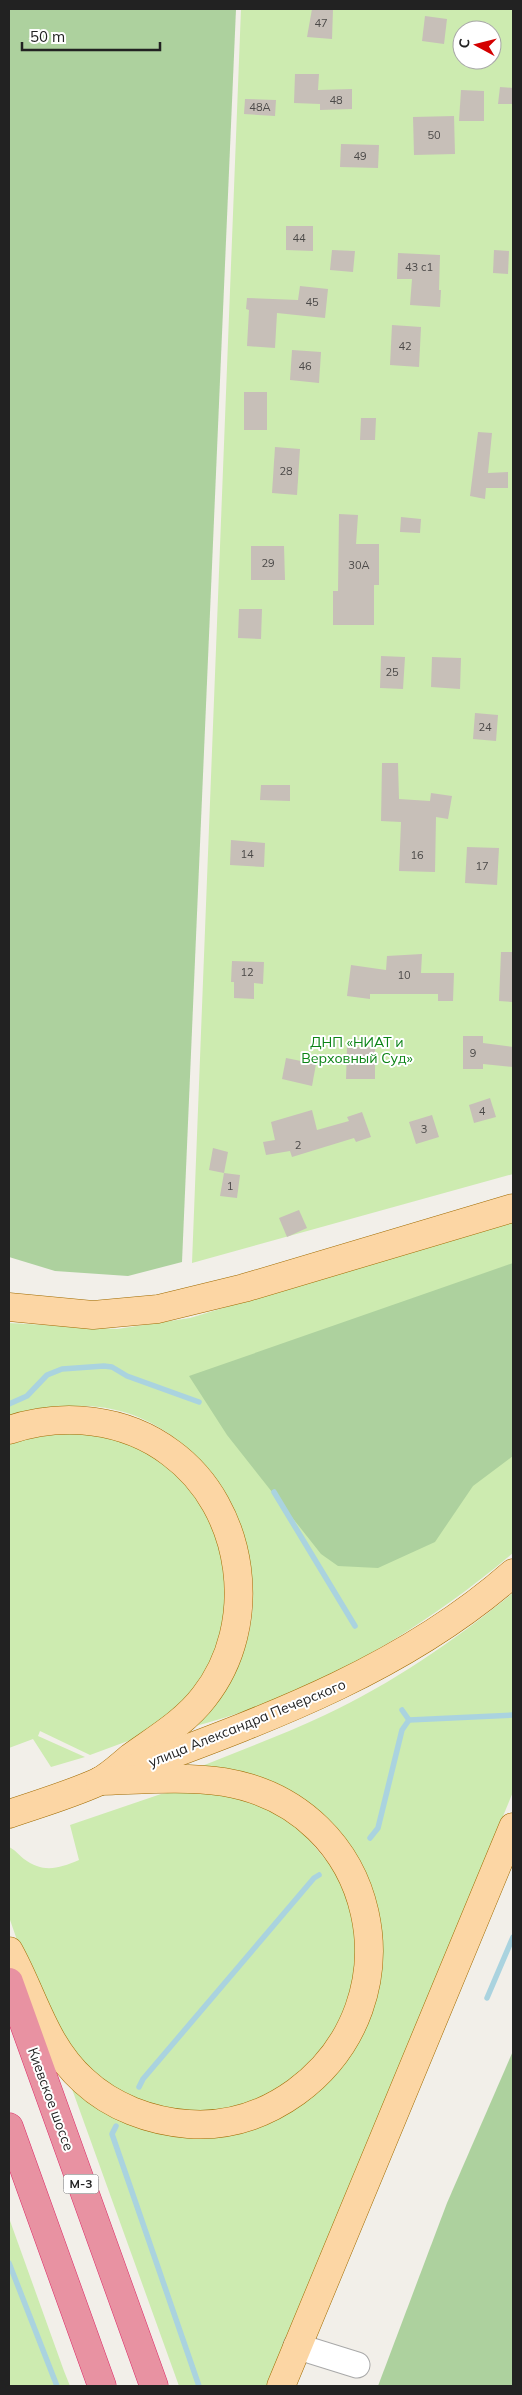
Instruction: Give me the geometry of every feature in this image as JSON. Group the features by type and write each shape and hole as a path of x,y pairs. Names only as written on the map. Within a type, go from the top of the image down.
{"highway":[{"name":"Киевское шоссе","path":"9,1982 154,2386"},
{"path":"9,2127 102,2386"}],"main road":[{"path":"9,1307 92,1314 158,1309 244,1288 513,1208"},
{"path":"9,1430 41,1422 68,1419 108,1424 146,1437 182,1462 200,1481 220,1515 234,1556 239,1583 238,1620 230,1652 216,1680 193,1710 100,1781"},
{"name":"улица Александра Печерского","path":"9,1814 218,1737 335,1689 432,1635 471,1608 513,1573"},
{"path":"9,1951 46,2033 58,2053 71,2068 97,2092 110,2101 131,2111 161,2120 210,2125 244,2119 258,2114 289,2097 314,2078 337,2052 347,2037 356,2018 366,1984 369,1936 358,1888 350,1869 327,1838 306,1818 282,1801 224,1782 188,1779 100,1781"},
{"path":"281,2386 513,1827"}],"lane":[{"path":"296,2346 357,2365"}],"green space":[{"path":"9,9 236,9 182,1262 128,1276 55,1271 9,1257"},
{"name":"ДНП «НИАТ и Верховный Суд»","path":"241,9 513,9 513,1174 192,1263"},
{"path":"513,1220 513,1553 440,1609 402,1635 362,1658 280,1698 192,1727 225,1687 238,1665 247,1641 253,1603 250,1564 240,1527 223,1491 199,1460 170,1435 137,1416 99,1407 76,1406 9,1419 9,1323 117,1329 190,1318"},
{"path":"513,1263 513,1456 473,1486 435,1542 378,1568 338,1566 321,1554 227,1435 189,1376"},
{"path":"80,1431 126,1440 162,1461 188,1487 207,1515 221,1549 228,1600 215,1656 187,1701 136,1738 90,1755 40,1731 38,1736 85,1757 51,1767 33,1739 9,1748 9,1441"},
{"path":"513,1593 513,1792 267,2386 179,2386 72,2089 97,2105 155,2130 317,2089 377,1920 275,1785 246,1774 202,1766 310,1722 375,1689 446,1644"},
{"path":"186,1790 210,1791 257,1802 300,1829 335,1871 354,1915 357,1965 339,2028 287,2087 223,2113 143,2108 84,2070 34,1989 9,1917 9,1847 24,1859 38,1866 51,1868 64,1866 79,1860 70,1825 161,1794"},
{"path":"513,2051 513,2386 378,2386 447,2203"},
{"path":"9,2218 64,2371 70,2386 9,2386"}],"building":[{"path":"312,9 333,9 332,39 307,37"},
{"path":"425,16 447,19 444,44 422,41"},
{"path":"295,74 319,74 318,90 352,89 352,109 320,110 320,104 294,103"},
{"path":"500,87 513,88 513,104 498,104"},
{"path":"461,90 484,91 484,121 459,121"},
{"path":"245,99 276,100 275,116 244,114"},
{"path":"454,116 455,154 414,155 413,117"},
{"path":"341,144 379,145 378,168 340,167"},
{"path":"286,226 313,226 313,251 286,250"},
{"path":"332,250 355,251 353,272 330,270"},
{"path":"494,250 509,251 508,274 493,273"},
{"path":"398,253 440,255 440,307 410,305 412,279 397,279"},
{"path":"300,286 328,289 325,318 277,313 275,348 247,346 249,310 246,309 247,298 298,300"},
{"path":"392,325 421,327 419,367 390,365"},
{"path":"292,350 321,352 319,383 290,380"},
{"path":"244,392 267,392 267,430 244,430"},
{"path":"361,418 376,418 375,440 360,440"},
{"path":"478,432 492,433 488,473 508,472 508,488 486,488 485,499 470,496"},
{"path":"275,447 300,449 297,495 272,493"},
{"path":"339,514 358,515 356,544 379,544 379,585 374,585 374,625 333,625 333,591 338,591"},
{"path":"401,517 421,519 420,533 400,532"},
{"path":"251,546 284,546 285,580 251,580"},
{"path":"239,609 262,609 261,639 238,638"},
{"path":"381,656 405,657 403,689 380,688"},
{"path":"432,657 461,658 460,689 431,687"},
{"path":"475,713 498,715 496,741 473,739"},
{"path":"382,763 398,763 399,799 430,801 431,793 452,796 448,819 436,817 435,872 399,871 401,822 381,821"},
{"path":"261,785 290,785 290,801 260,800"},
{"path":"231,840 265,843 264,867 230,865"},
{"path":"467,847 499,848 497,885 465,883"},
{"path":"501,952 513,952 513,1002 499,1001"},
{"path":"422,954 421,973 454,973 453,1001 438,1001 438,994 370,994 370,999 347,996 351,965 386,970 387,956"},
{"path":"232,961 264,962 263,984 254,983 254,999 234,998 234,982 231,982"},
{"path":"463,1036 483,1036 483,1043 513,1047 513,1067 483,1064 483,1069 463,1069"},
{"path":"347,1047 375,1047 375,1079 346,1079"},
{"path":"286,1058 316,1064 312,1086 282,1079"},
{"path":"490,1098 496,1117 474,1123 469,1105"},
{"path":"312,1110 317,1130 349,1121 347,1117 362,1112 371,1137 356,1142 354,1138 292,1157 290,1151 266,1155 263,1142 275,1140 271,1122"},
{"path":"432,1115 439,1137 416,1144 409,1122"},
{"path":"213,1148 228,1152 224,1173 209,1170"},
{"path":"224,1173 240,1175 237,1198 220,1196"},
{"path":"299,1210 307,1228 287,1237 279,1218"}],"waterway":[{"path":"9,1404 27,1396 47,1375 62,1369 104,1366 112,1367 127,1376 199,1402"},
{"path":"274,1492 355,1626"},
{"path":"402,1710 409,1720"},
{"path":"370,1838 378,1828 402,1730 409,1720 513,1715"},
{"path":"139,2087 143,2079 314,1878 319,1875"},
{"path":"487,1998 513,1937"},
{"path":"116,2126 112,2134 199,2386"},
{"path":"9,2263 57,2386"}]}
